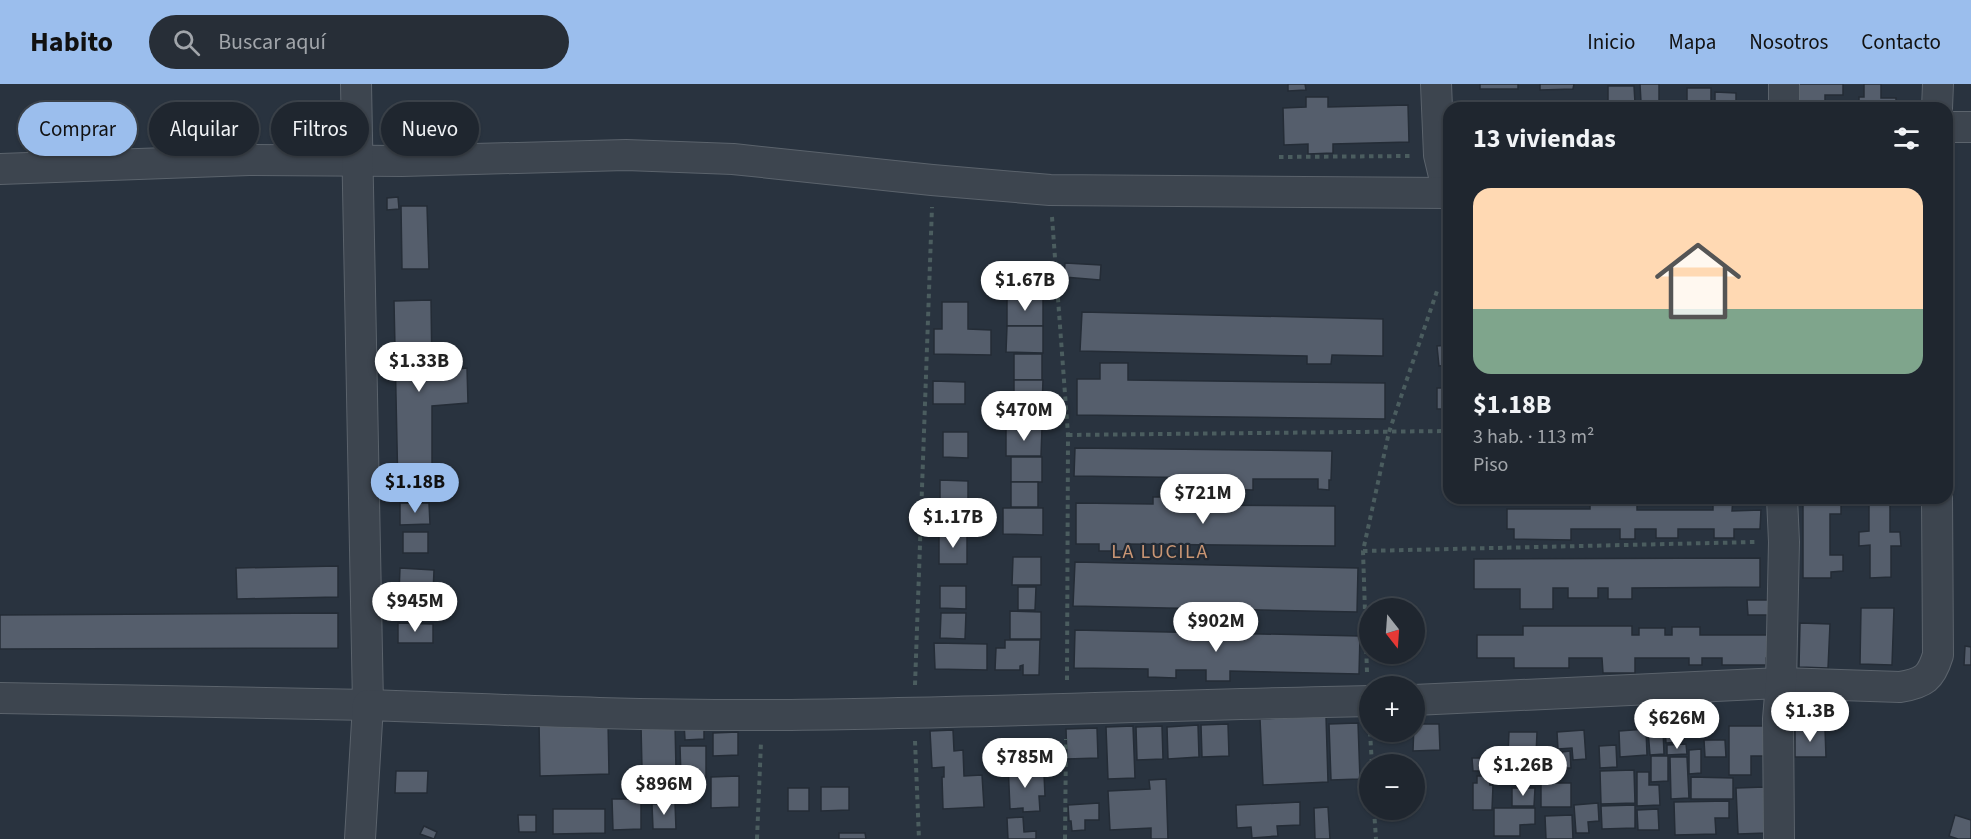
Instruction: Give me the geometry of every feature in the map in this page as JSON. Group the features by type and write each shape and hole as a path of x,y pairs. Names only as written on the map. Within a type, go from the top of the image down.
{"street":[{"path":"356,84 368,705 360,839"},
{"path":"1436,84 1439,155 1443,170"},
{"path":"1784,84 1784,102"},
{"path":"1937,102 1938,84"},
{"path":"1953,127 1971,127"},
{"path":"0,169 249,160 356,161 627,155 733,159 1050,190 1443,193"},
{"path":"1779,839 1778,719 1784,542 1782,504"},
{"path":"1425,699 1781,683 1900,687 1915,685 1934,670 1938,655 1937,504"},
{"path":"0,698 368,705 621,714 914,712 1359,701"}],"path":[{"path":"1279,157 1439,155"},
{"path":"919,839 914,712 933,180"},
{"path":"1050,190 1068,435 1065,839"},
{"path":"1368,676 1363,551 1389,432 1437,291 1443,292"},
{"path":"1068,435 1443,431"},
{"path":"1363,551 1784,542"},
{"path":"757,839 763,714"},
{"path":"1375,820 1376,839"}],"building":[{"path":"1288,84 1305,84 1306,90 1288,91"},
{"path":"1480,84 1518,84 1518,89 1480,89"},
{"path":"1540,84 1574,84 1573,89 1540,90"},
{"path":"1640,84 1659,84 1659,101 1641,102"},
{"path":"1786,84 1843,84 1843,95 1825,95 1825,102 1793,102"},
{"path":"1864,84 1881,84 1881,98 1896,98 1896,102 1859,102 1859,97 1864,97"},
{"path":"1608,86 1634,86 1635,102 1608,102"},
{"path":"1687,88 1711,88 1711,102 1687,102"},
{"path":"1715,92 1736,93 1736,102 1715,102"},
{"path":"1306,97 1328,97 1328,107 1408,105 1409,142 1333,144 1333,153 1308,154 1308,144 1284,145 1283,108 1306,107"},
{"path":"398,197 399,209 387,210 387,198"},
{"path":"401,206 427,206 429,269 402,269"},
{"path":"1065,263 1101,265 1100,280 1064,277"},
{"path":"1007,297 1043,297 1043,326 1007,326"},
{"path":"431,300 432,372 467,368 468,403 432,406 432,492 398,491 394,301"},
{"path":"942,302 968,302 968,329 991,330 991,355 934,354 934,329 942,329"},
{"path":"1082,312 1383,319 1383,356 1332,355 1331,364 1307,364 1307,356 1080,351"},
{"path":"1007,326 1043,326 1043,353 1006,352"},
{"path":"1437,346 1443,346 1443,366 1439,366"},
{"path":"1014,354 1042,354 1042,380 1014,380"},
{"path":"1100,363 1128,363 1128,380 1385,383 1385,419 1077,415 1077,379 1100,379"},
{"path":"1014,380 1043,380 1042,406 1014,406"},
{"path":"933,381 965,382 965,404 933,404"},
{"path":"1437,388 1443,388 1443,415 1442,409 1437,409"},
{"path":"1014,406 1043,406 1043,427 1014,426"},
{"path":"1006,428 1042,428 1041,456 1006,456"},
{"path":"943,432 968,432 968,458 943,457"},
{"path":"1075,448 1332,451 1331,480 1329,480 1329,490 1318,489 1318,479 1253,479 1253,490 1214,489 1214,478 1074,476"},
{"path":"1011,457 1042,457 1042,482 1011,482"},
{"path":"940,480 968,481 968,508 940,508"},
{"path":"1011,482 1038,482 1038,507 1011,507"},
{"path":"1153,497 1175,497 1175,505 1335,506 1335,546 1126,544 1126,551 1099,551 1099,544 1076,544 1076,503 1153,504"},
{"path":"400,503 429,503 430,524 400,525"},
{"path":"1590,504 1637,504 1637,510 1713,510 1713,504 1733,504 1732,511 1761,510 1760,529 1734,529 1734,538 1714,538 1714,529 1678,529 1678,538 1656,538 1656,529 1635,529 1635,539 1620,539 1620,529 1571,529 1571,540 1514,539 1514,529 1507,529 1507,509 1590,509"},
{"path":"1803,504 1841,504 1841,514 1830,514 1830,555 1843,555 1843,571 1831,572 1831,578 1803,578"},
{"path":"1869,504 1890,504 1890,532 1900,532 1901,546 1891,546 1891,577 1870,578 1870,545 1859,546 1859,532 1869,531"},
{"path":"940,508 968,508 967,535 939,534"},
{"path":"1003,508 1043,508 1043,535 1003,534"},
{"path":"403,532 428,532 428,553 403,553"},
{"path":"939,534 967,535 967,564 939,564"},
{"path":"1013,557 1041,557 1041,585 1012,585"},
{"path":"1760,558 1760,587 1632,588 1632,599 1608,599 1608,588 1598,588 1598,598 1568,598 1568,588 1553,588 1553,609 1520,609 1520,589 1474,589 1474,559"},
{"path":"1075,562 1358,568 1357,612 1073,606"},
{"path":"338,566 338,597 237,599 236,568"},
{"path":"400,568 434,570 432,618 398,617"},
{"path":"940,586 966,586 966,609 940,608"},
{"path":"1018,587 1036,587 1035,610 1018,610"},
{"path":"1747,600 1773,600 1773,615 1748,615"},
{"path":"1861,608 1894,608 1892,665 1860,664"},
{"path":"1010,611 1041,612 1041,639 1010,639"},
{"path":"338,613 338,648 0,649 0,615"},
{"path":"941,613 966,613 965,639 940,638"},
{"path":"398,623 433,624 433,643 398,643"},
{"path":"1800,623 1830,624 1828,668 1799,667"},
{"path":"1523,626 1632,626 1632,635 1639,635 1639,628 1665,628 1665,635 1672,635 1672,627 1700,627 1700,635 1767,635 1766,665 1722,665 1722,658 1702,658 1702,665 1689,665 1689,658 1635,658 1635,673 1603,673 1602,658 1569,658 1569,668 1514,668 1514,658 1477,658 1477,635 1523,635"},
{"path":"1075,630 1359,636 1359,674 1230,671 1230,681 1206,681 1206,670 1176,670 1176,678 1148,677 1148,669 1074,668"},
{"path":"1005,640 1040,640 1039,675 1023,675 1023,665 1020,666 1020,670 995,670 996,648 1005,648"},
{"path":"934,643 987,644 987,670 935,669"},
{"path":"1965,646 1971,647 1971,665 1964,665"},
{"path":"1326,716 1328,782 1263,785 1260,719"},
{"path":"608,721 609,774 540,776 539,722"},
{"path":"684,723 704,723 704,739 685,740"},
{"path":"1358,723 1359,779 1331,780 1329,724"},
{"path":"675,724 676,769 642,769 641,725"},
{"path":"1228,724 1229,756 1202,757 1201,725"},
{"path":"1425,724 1439,724 1440,750 1413,751 1413,742 1425,742"},
{"path":"1198,725 1199,757 1168,759 1167,727"},
{"path":"1133,726 1135,778 1108,779 1106,727"},
{"path":"1162,726 1163,759 1137,760 1136,727"},
{"path":"1696,726 1697,735 1682,736 1682,742 1666,743 1665,728"},
{"path":"1729,726 1765,726 1765,756 1751,756 1751,775 1729,775"},
{"path":"1097,728 1098,758 1067,759 1066,729"},
{"path":"1646,729 1647,755 1620,757 1619,731"},
{"path":"1663,729 1664,754 1650,755 1648,730"},
{"path":"1825,729 1826,757 1795,757 1795,730"},
{"path":"953,730 954,751 963,750 964,776 982,775 984,807 943,809 944,767 932,768 930,731"},
{"path":"1584,730 1586,759 1573,760 1572,748 1558,749 1557,732"},
{"path":"738,732 738,755 713,756 713,733"},
{"path":"1509,732 1537,732 1536,756 1508,755"},
{"path":"1704,740 1725,740 1726,757 1705,757"},
{"path":"1686,744 1687,754 1667,755 1667,745"},
{"path":"1616,745 1617,767 1600,768 1599,746"},
{"path":"680,746 706,746 706,777 681,777"},
{"path":"1701,749 1701,773 1689,774 1689,750"},
{"path":"1570,751 1571,768 1564,768 1562,752"},
{"path":"1539,756 1559,756 1559,779 1539,779"},
{"path":"1651,756 1668,756 1668,781 1651,782"},
{"path":"1670,757 1687,757 1689,798 1671,799"},
{"path":"1472,758 1488,758 1488,771 1473,771"},
{"path":"1492,758 1524,759 1524,771 1509,770 1508,783 1491,783"},
{"path":"1023,762 1023,774 1044,774 1045,796 1039,796 1040,811 1023,812 1023,808 1010,809 1008,763"},
{"path":"1634,770 1635,803 1601,804 1600,771"},
{"path":"396,771 428,771 427,793 395,793"},
{"path":"1637,772 1649,772 1649,785 1659,785 1660,805 1637,806"},
{"path":"1511,773 1524,773 1524,784 1511,784"},
{"path":"739,776 739,807 711,808 711,777"},
{"path":"1477,776 1490,776 1490,785 1493,785 1492,810 1473,810 1473,783 1477,783"},
{"path":"1691,777 1733,778 1733,799 1691,799"},
{"path":"1166,779 1168,839 1151,839 1151,828 1110,830 1108,791 1150,789 1149,780"},
{"path":"1541,783 1571,783 1571,807 1541,807"},
{"path":"821,787 849,787 849,810 821,811"},
{"path":"1765,787 1767,833 1738,834 1736,788"},
{"path":"788,788 809,788 809,811 788,811"},
{"path":"1512,788 1535,788 1534,806 1512,806"},
{"path":"612,799 641,799 641,829 613,830"},
{"path":"1729,801 1729,818 1715,818 1716,834 1675,835 1674,802"},
{"path":"1300,802 1300,825 1277,826 1278,836 1252,838 1251,827 1237,828 1236,805"},
{"path":"675,803 676,829 653,829 652,804"},
{"path":"1099,803 1099,820 1085,820 1085,830 1072,831 1068,805"},
{"path":"1598,803 1599,821 1588,822 1589,833 1576,833 1574,805"},
{"path":"1635,805 1635,828 1602,829 1601,806"},
{"path":"1328,807 1330,839 1315,839 1314,808"},
{"path":"1494,808 1535,808 1535,824 1520,825 1520,836 1494,836"},
{"path":"553,809 605,809 605,833 553,834"},
{"path":"1658,809 1659,830 1638,830 1637,810"},
{"path":"518,815 536,815 536,832 519,832"},
{"path":"1572,815 1573,839 1546,839 1545,816"},
{"path":"1955,815 1971,820 1971,839 1949,836"},
{"path":"1023,817 1024,832 1036,831 1036,839 1008,839 1007,818"},
{"path":"424,826 437,832 434,839 420,834"},
{"path":"839,833 865,833 866,839 839,839"}],"district":[{"name":"LA LUCILA","path":"1160,552"}]}
